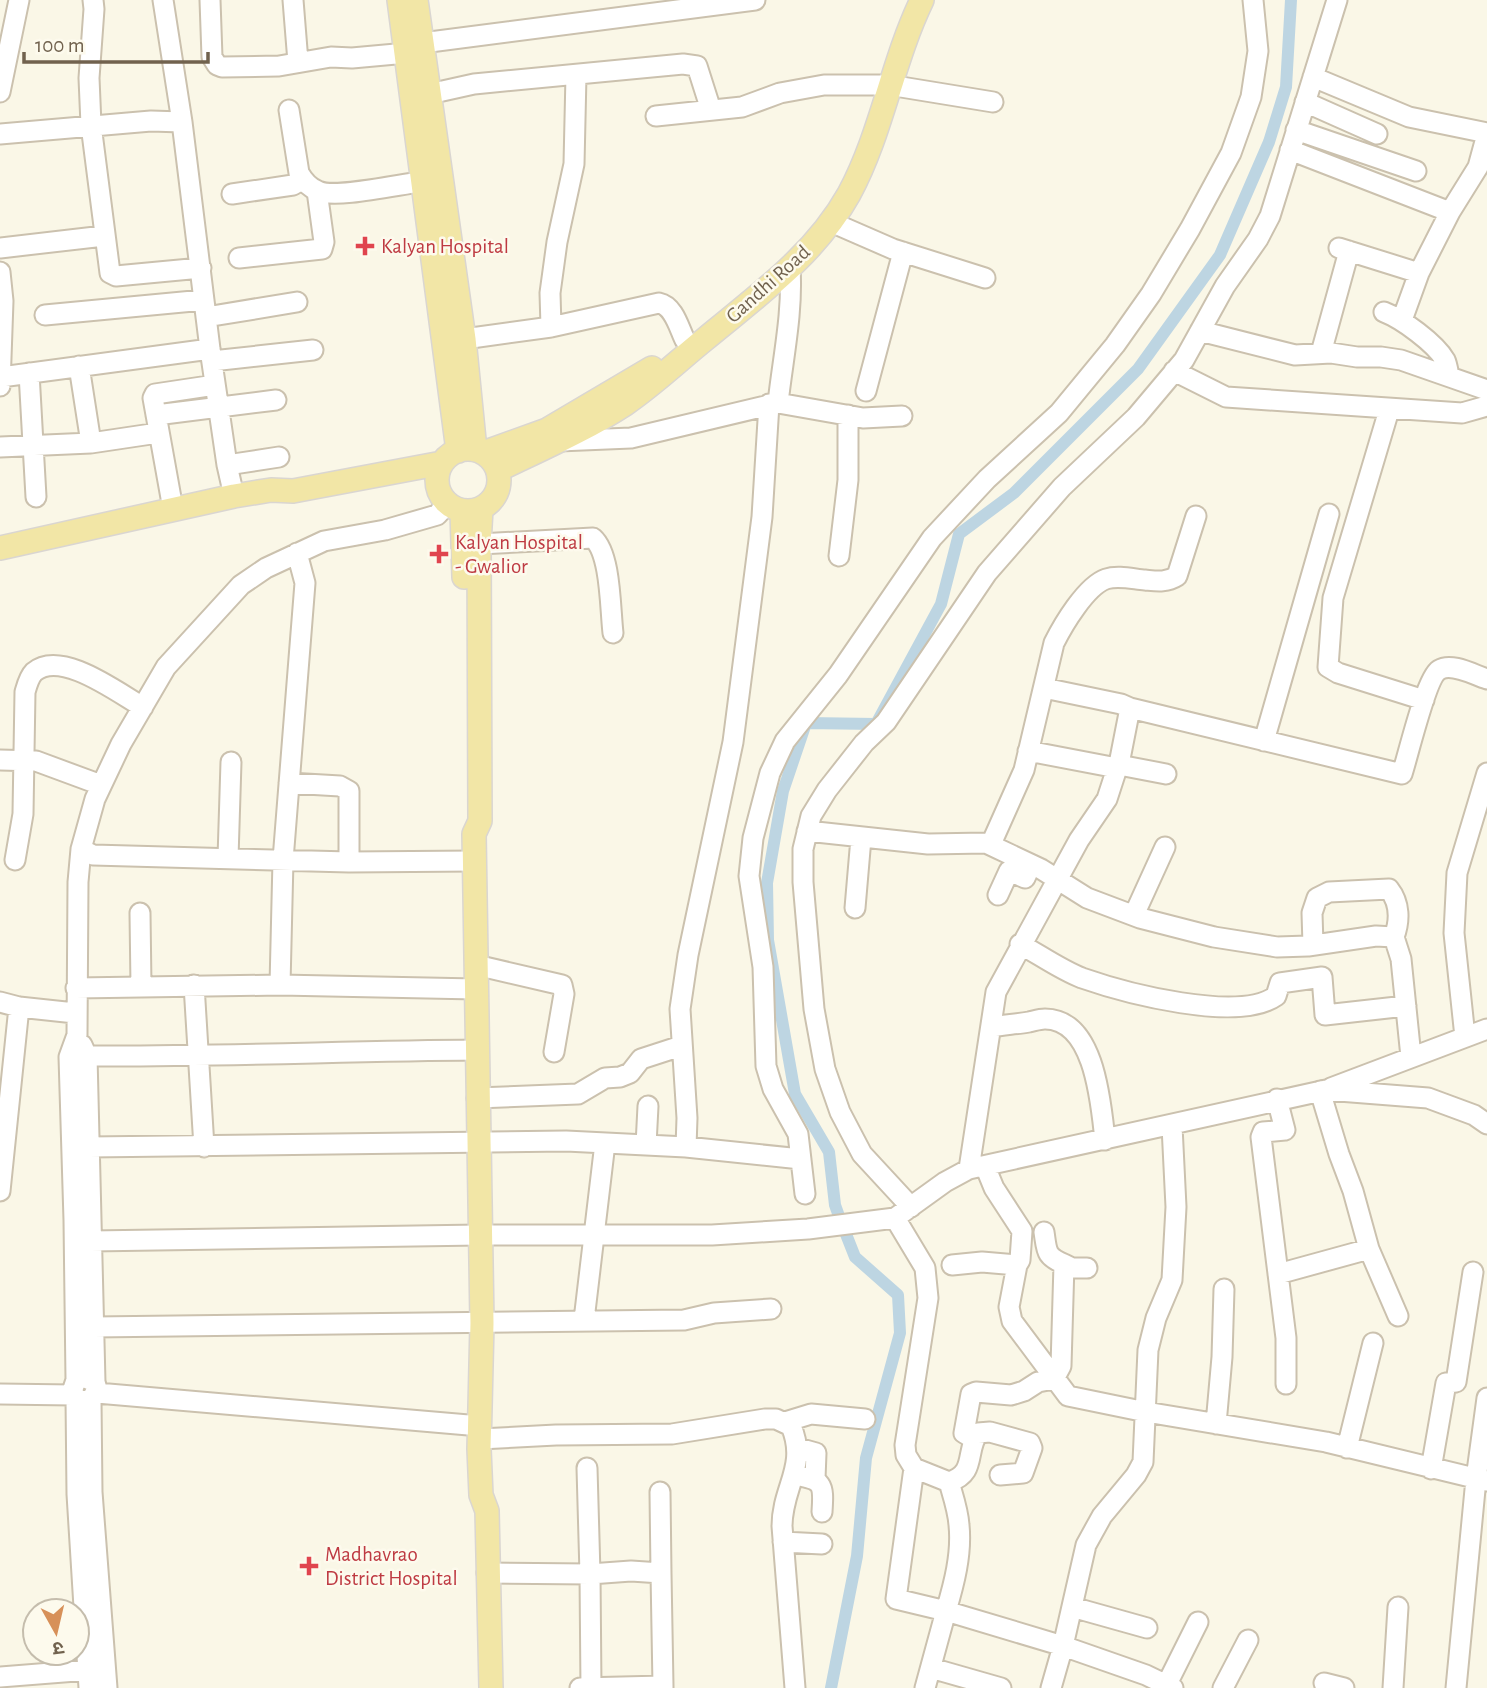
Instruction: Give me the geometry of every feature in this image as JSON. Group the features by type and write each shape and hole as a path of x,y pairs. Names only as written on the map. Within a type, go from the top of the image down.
{"main road":[{"path":"399,0 429,94 432,180 464,339 471,457"},
{"path":"416,0 415,48 471,457 500,479 495,496 463,508"},
{"path":"0,548 234,496 271,489 293,491 471,457 551,436 655,366 789,249 828,204 883,84 899,13 906,0"},
{"name":"Gandhi Road","path":"551,436 628,402 811,248 849,194 865,160 883,84 922,0"},
{"path":"471,457 437,480 438,488 463,508 479,544 480,821 474,834"},
{"path":"0,560 274,503 293,491"},
{"path":"463,508 467,818 474,834 475,861 482,1323 481,1495 487,1511 491,1688"},
{"path":"477,1688 472,1511 481,1495"}],"street":[{"path":"0,92 5,44 19,0"},
{"path":"93,0 89,78 91,125 108,269 116,276 201,268"},
{"path":"163,0 182,122 215,385 234,496"},
{"path":"210,0 212,57 217,65 279,66 415,48 619,9 755,0"},
{"path":"293,0 298,62"},
{"path":"805,1194 796,1129 773,1089 766,1066 763,967 749,876 753,838 770,773 785,741 838,675 932,538 987,479 1059,413 1115,345 1151,294 1231,153 1251,97 1258,51 1253,0"},
{"path":"1000,1475 1023,1473 1032,1448 1030,1443 990,1433 978,1433 965,1474 960,1479 949,1482 914,1468 906,1455 905,1445 928,1298 925,1268 840,1112 825,1069 814,1009 803,882 803,849 807,831 811,816 827,790 864,743 886,722 987,573 1062,488 1136,418 1184,360 1225,286 1264,227 1284,175 1337,0"},
{"path":"429,94 474,84 683,64 697,66 711,110"},
{"path":"551,327 550,293 557,242 574,164 576,75"},
{"path":"1313,77 1409,117 1487,134 1478,167 1450,212 1397,318 1393,359"},
{"path":"656,116 742,107 780,93 824,85 883,84 993,102"},
{"path":"1305,102 1377,134"},
{"path":"1362,178 1387,107"},
{"path":"239,258 322,249 324,242 310,185 299,173 289,110"},
{"path":"0,134 151,121 182,122"},
{"path":"1293,140 1370,155 1416,171"},
{"path":"1293,140 1362,178 1450,212"},
{"path":"232,194 293,185 354,192 432,180"},
{"path":"831,222 903,252 985,278"},
{"path":"0,248 104,236"},
{"path":"1321,353 1344,249 1419,273"},
{"path":"866,391 903,252"},
{"path":"686,1147 687,1118 680,1009 688,955 733,742 762,517 773,403 791,306 790,267"},
{"path":"0,272 3,301 0,386"},
{"path":"45,315 297,302"},
{"path":"464,339 551,327 659,303 666,304 670,309 685,340"},
{"path":"1397,318 1445,360 1449,376"},
{"path":"1200,331 1295,355 1321,353 1393,359 1487,390"},
{"path":"1,377 79,366 313,350"},
{"path":"79,366 91,443"},
{"path":"1174,372 1226,397 1462,414 1487,406"},
{"path":"29,373 36,497"},
{"path":"173,509 153,398 155,394 215,385"},
{"path":"0,447 91,443 219,408 276,400"},
{"path":"551,436 631,438 773,403 863,418 902,416"},
{"path":"1389,410 1333,598 1328,667 1338,673 1424,700"},
{"path":"839,556 848,480 848,415"},
{"path":"227,465 279,457"},
{"path":"0,1677 89,1679 78,1494 85,1392 94,1327 87,1056 77,1035 75,1013 78,882 81,849 94,799 121,744 166,667 241,586 265,568 324,541 385,530 463,508"},
{"path":"1264,741 1329,514"},
{"path":"991,844 1020,783 1054,643 1063,625 1084,597 1098,583 1107,579 1162,582 1177,576 1196,516"},
{"path":"479,544 593,538 600,544 604,558 613,633"},
{"path":"280,985 284,860 305,583 297,553"},
{"path":"15,860 22,826 25,692 35,671 48,667 72,667 143,707"},
{"path":"1044,688 1121,704 1402,774 1424,700 1438,670 1452,667 1487,679"},
{"path":"1130,708 1118,766 1107,799 1057,878 996,992 977,1168 994,1188 1022,1231 1020,1260 1010,1315 1012,1321 1068,1396 1146,1412 1274,1432 1481,1480"},
{"path":"1028,751 1166,774"},
{"path":"0,760 36,761 102,785"},
{"path":"228,858 231,762"},
{"path":"1465,1037 1454,933 1457,873 1487,773"},
{"path":"289,783 340,786 349,790 349,862"},
{"path":"807,831 928,844 970,841 991,844 1057,878 1087,898 1134,915 1214,937 1276,947 1376,936 1394,937"},
{"path":"856,908 861,838"},
{"path":"1134,915 1165,846"},
{"path":"81,849 93,855 349,862 475,861"},
{"path":"998,895 1009,871 1025,878 1031,864"},
{"path":"1313,945 1312,913 1317,898 1329,892 1389,889 1396,898 1399,925 1394,937 1401,959 1411,1057"},
{"path":"140,913 141,986"},
{"path":"1020,944 1080,977 1128,991 1193,1004 1225,1009 1268,1002 1276,996 1280,983 1322,976 1325,1015 1406,1006"},
{"path":"476,965 562,985 564,994 554,1052"},
{"path":"194,985 204,1147"},
{"path":"76,988 280,985 476,989"},
{"path":"0,1002 19,1007 75,1013"},
{"path":"0,1191 19,1007"},
{"path":"991,1027 1044,1018 1059,1021 1073,1030 1085,1048 1094,1071 1105,1140"},
{"path":"92,1241 479,1235 712,1235 814,1228 898,1215 945,1182 977,1168 1323,1090 1487,1029"},
{"path":"77,1035 69,1056 74,1220 107,1688"},
{"path":"477,1098 579,1094 605,1078 630,1073 641,1059 681,1046"},
{"path":"87,1056 476,1049"},
{"path":"1323,1090 1428,1098 1474,1115 1487,1124"},
{"path":"1323,1090 1339,1154 1370,1249 1398,1315"},
{"path":"1277,1099 1285,1130 1263,1132 1261,1137 1286,1338 1286,1384"},
{"path":"646,1145 648,1106"},
{"path":"1051,1688 1086,1545 1102,1516 1136,1475 1143,1462 1148,1350 1156,1318 1172,1280 1176,1207 1172,1126"},
{"path":"89,1147 605,1143 686,1147 801,1159"},
{"path":"584,1320 605,1143"},
{"path":"1044,1232 1047,1253 1052,1259 1072,1268 1087,1268"},
{"path":"1278,1274 1370,1249"},
{"path":"952,1265 982,1262 1017,1265"},
{"path":"1054,1379 1060,1366 1064,1264"},
{"path":"1431,1469 1446,1383 1456,1382 1474,1272"},
{"path":"1216,1424 1224,1334 1224,1289"},
{"path":"94,1327 684,1320 714,1313 771,1308"},
{"path":"1348,1448 1373,1343"},
{"path":"974,1439 964,1433 971,1394 976,1392 1011,1395 1038,1382 1054,1379"},
{"path":"0,1394 85,1392 480,1432 672,1434 765,1419 785,1422 811,1415 865,1419"},
{"path":"1456,1688 1478,1550 1487,1398"},
{"path":"785,1422 791,1426 798,1448 794,1475 782,1516 795,1688"},
{"path":"798,1448 816,1453 815,1479 823,1490 822,1512"},
{"path":"587,1468 591,1688"},
{"path":"914,1468 896,1599 1063,1646 1170,1686 1198,1622"},
{"path":"794,1475 815,1479"},
{"path":"925,1688 956,1574 960,1527 949,1482"},
{"path":"580,1688 663,1687 660,1492"},
{"path":"783,1542 822,1545"},
{"path":"487,1573 661,1573"},
{"path":"1072,1607 1147,1628"},
{"path":"1393,1688 1398,1607"},
{"path":"1223,1688 1248,1640"},
{"path":"931,1668 993,1687"},
{"path":"1324,1683 1344,1688"}],"waterway":[{"path":"831,1688 857,1556 866,1458 900,1333 898,1295 855,1257 835,1205 829,1152 795,1094 768,940 767,883 783,791 806,723 876,724 941,604 959,534 1014,493 1138,369 1220,255 1269,142 1286,87 1291,0"}],"place":[{"name":"Kalyan Hospital","path":"365,246"},
{"name":"Kalyan Hospital - Gwalior","path":"439,554"},
{"name":"Madhavrao District Hospital","path":"309,1566"}]}
